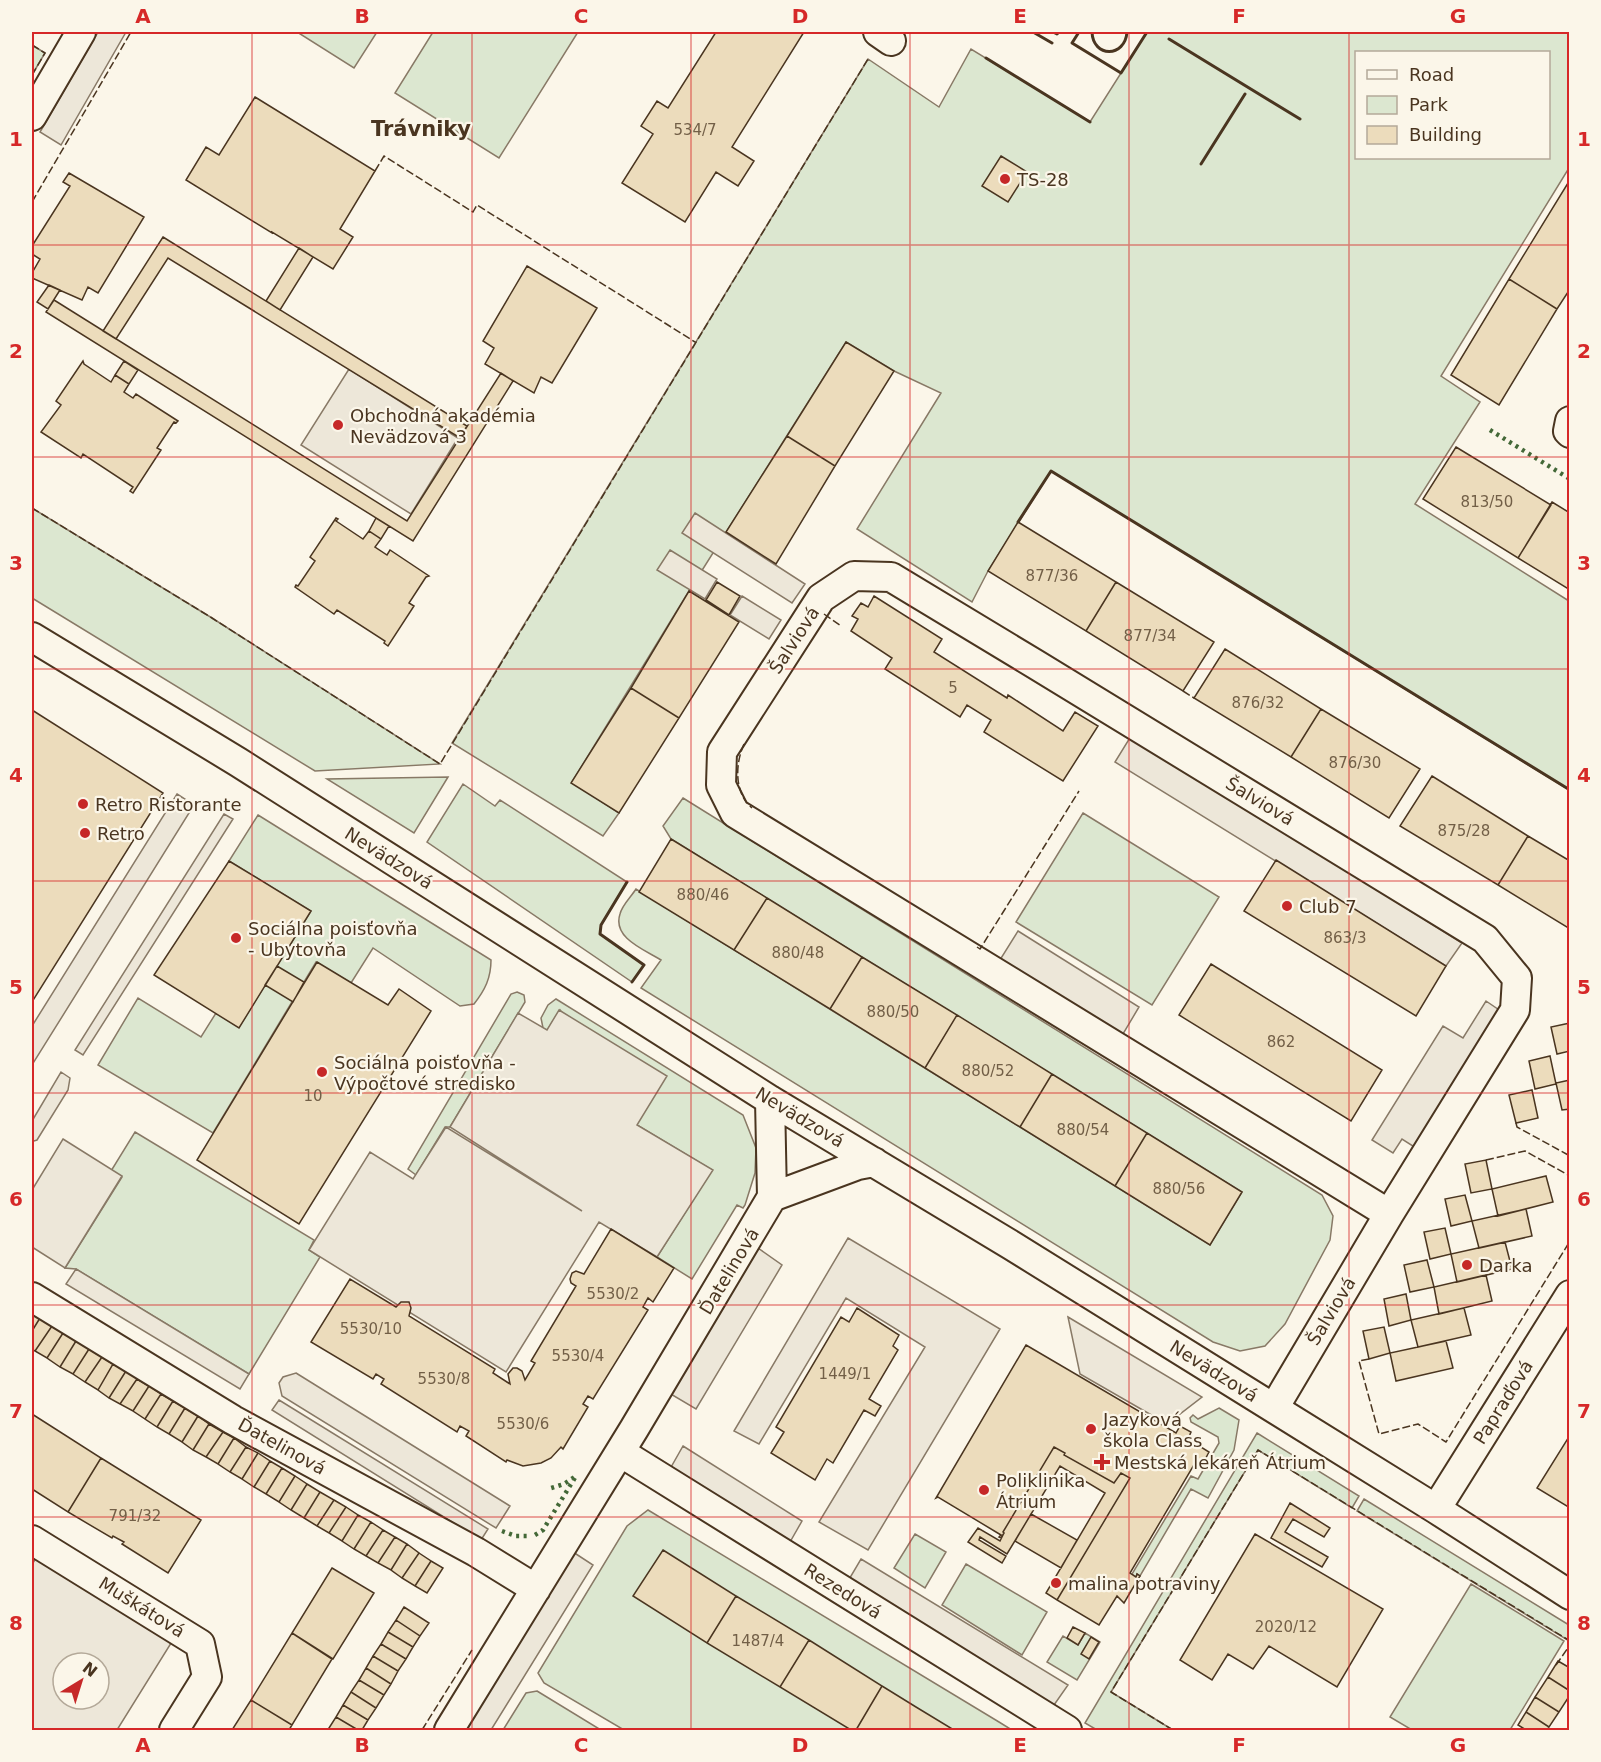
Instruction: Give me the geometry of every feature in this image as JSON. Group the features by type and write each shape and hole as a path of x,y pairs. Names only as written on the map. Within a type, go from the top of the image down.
{"street":[{"path":"32,116 81,32"},
{"path":"1569,421 1569,433"},
{"name":"Šalviová","path":"1274,1408 1389,1214 1515,1010 1517,978 1485,939 891,578 854,576 821,598 722,752 721,784 735,813 1389,1214"},
{"name":"Nevädzová","path":"32,637 238,762 770,1100 1274,1408 1569,1595"},
{"path":"770,1100 772,1197 858,1165 874,1162"},
{"name":"Ďatelinová","path":"449,1731 620,1452 772,1197"},
{"name":"Papraďová","path":"1436,1509 1569,1294"},
{"name":"Ďatelinová","path":"32,1296 233,1420 476,1552 536,1589"},
{"name":"Rezedová","path":"620,1452 1067,1731"},
{"name":"Muškátová","path":"32,1540 200,1644 207,1677 174,1731"}],"green space":[{"path":"297,32 377,32 354,68"},
{"path":"433,32 578,32 499,158 395,93"},
{"path":"1147,32 1569,32 1569,168 1441,376 1480,402 1415,504 1569,601 1569,790 1051,471 988,571 972,602 857,529 941,393 894,371 846,342 572,782 619,813 603,836 452,743 868,59 939,107 971,49 1090,122"},
{"path":"32,45 45,53 32,75"},
{"path":"32,508 212,618 440,764 315,771 32,598"},
{"path":"448,777 414,833 327,779"},
{"path":"463,784 495,806 500,800 627,882 601,925 600,934 644,965 632,982 427,842"},
{"path":"683,798 1322,1195 1333,1216 1330,1240 1285,1324 1265,1346 1240,1351 1213,1342 641,988 661,960 632,942 621,930 619,922 621,911 636,889 1210,1245 1242,1192 671,839 663,826"},
{"path":"1083,813 1219,897 1152,1005 1016,922"},
{"path":"258,815 491,960 490,972 484,989 474,1004 460,1006 373,948 351,983 316,962 213,1133 98,1065 138,998 201,1037 216,1013 239,1027 311,911 229,861"},
{"path":"517,992 524,995 525,1002 450,1127 445,1127 416,1175 408,1169 511,994"},
{"path":"556,999 743,1115 756,1148 755,1173 745,1205 743,1208 737,1205 692,1279 657,1257 712,1170 637,1125 560,1010 547,1031 543,1028 541,1018 548,1005"},
{"path":"135,1132 314,1240 309,1250 320,1257 249,1374 76,1269 65,1268 122,1177 111,1171"},
{"path":"1219,1408 1239,1420 1234,1450 1208,1498 1191,1489 1140,1576 1137,1574 1136,1577 1132,1574 1191,1476 1198,1479 1219,1443 1218,1437 1191,1422 1190,1418 1193,1415 1198,1419"},
{"path":"1257,1433 1359,1496 1352,1508 1258,1450 1111,1692 1173,1730 1097,1730 1085,1723"},
{"path":"1364,1499 1569,1625 1569,1641 1357,1511"},
{"path":"648,1510 1012,1730 624,1730 544,1683 538,1673 627,1526"},
{"path":"915,1534 946,1552 925,1588 894,1568"},
{"path":"966,1564 1047,1612 1022,1655 942,1605"},
{"path":"1471,1584 1564,1641 1510,1730 1412,1730 1390,1717"},
{"path":"1085,1633 1100,1642 1077,1680 1047,1662 1063,1636 1078,1645"},
{"path":"537,1691 601,1730 503,1730 526,1693"}],"shaded area":[{"path":"98,32 126,32 61,145 40,132"},
{"path":"349,369 458,438 411,514 301,445"},
{"path":"695,513 805,584 792,603 682,533"},
{"path":"670,550 717,579 705,599 657,570"},
{"path":"742,596 781,620 769,639 730,615"},
{"path":"1131,736 1462,943 1446,966 1115,762"},
{"path":"177,794 194,805 32,1065 32,1026"},
{"path":"224,814 233,819 83,1055 75,1050"},
{"path":"1018,931 1139,1007 1120,1039 998,963"},
{"path":"1486,1001 1505,1014 1419,1150 1402,1139 1393,1153 1372,1140 1443,1026 1463,1038"},
{"path":"559,1010 667,1076 637,1125 713,1170 657,1257 599,1222 506,1372 309,1250 370,1152 413,1179 446,1127 582,1211 450,1127 518,1013 547,1030"},
{"path":"61,1072 70,1078 68,1090 37,1140 34,1141 32,1140 32,1121"},
{"path":"63,1139 122,1176 65,1268 32,1247 32,1190"},
{"path":"848,1238 1000,1329 868,1550 819,1522 925,1347 846,1298 759,1444 734,1431"},
{"path":"758,1248 782,1265 696,1409 669,1393"},
{"path":"76,1269 249,1374 240,1389 66,1284"},
{"path":"1068,1317 1202,1397 1167,1424 1080,1374"},
{"path":"296,1373 510,1506 496,1528 282,1396 279,1383 283,1377"},
{"path":"279,1400 488,1529 481,1540 272,1410"},
{"path":"683,1446 802,1521 790,1542 670,1469"},
{"path":"573,1552 593,1565 491,1730 463,1730"},
{"path":"37,1556 173,1640 117,1730 32,1730 32,1565"},
{"path":"861,1559 1068,1685 1054,1705 848,1581"}],"building":[{"path":"716,32 804,32 732,147 754,161 738,186 716,172 685,222 622,183 653,134 641,126 657,101 668,108"},
{"path":"255,97 375,171 340,229 353,237 333,269 186,180 206,147 219,155"},
{"name":"TS-28","path":"1001,156 1027,172 1008,202 982,186"},
{"path":"69,173 144,217 98,293 88,287 82,300 32,278 32,273 40,259 32,254 32,246 70,186 63,182"},
{"path":"1568,183 1570,184 1570,289 1557,309 1509,279"},
{"path":"163,237 467,426 460,438 168,258 116,339 103,331"},
{"path":"299,248 313,257 280,310 266,301"},
{"path":"527,266 597,308 552,383 541,377 534,393 485,364 494,348 483,341"},
{"path":"1509,279 1557,309 1499,405 1451,375"},
{"path":"49,285 60,290 48,309 37,302"},
{"path":"54,300 407,521 501,373 513,381 413,541 46,312"},
{"path":"846,342 894,371 835,466 787,436"},
{"path":"83,361 84,364 111,382 115,375 129,384 124,392 133,398 136,394 178,421 174,422 157,448 161,450 133,493 130,491 133,487 83,454 81,458 41,432 61,405 56,401"},
{"path":"124,361 138,370 129,384 115,375"},
{"path":"787,436 835,466 776,564 726,532"},
{"path":"1456,447 1551,505 1518,558 1423,499"},
{"path":"1552,502 1570,513 1570,590 1518,558"},
{"path":"336,518 338,519 336,521 363,539 369,531 381,539 375,547 387,555 390,550 429,576 426,577 409,603 414,606 388,646 384,643 385,641 337,610 334,614 295,587 315,561 310,557"},
{"path":"376,518 389,526 381,539 369,531"},
{"path":"1018,522 1116,582 1086,631 988,571"},
{"path":"717,582 740,596 729,615 706,600"},
{"path":"1116,582 1214,642 1183,691 1086,631"},
{"path":"689,591 739,622 679,718 631,688"},
{"path":"874,596 942,639 934,652 1007,698 1008,695 1063,731 1075,712 1098,726 1063,781 984,732 991,720 967,705 960,717 885,669 892,658 851,631 858,619 852,616 861,603 868,607"},
{"path":"1225,649 1321,709 1291,757 1194,698"},
{"path":"631,688 679,718 619,813 571,783"},
{"path":"1321,709 1420,769 1389,818 1291,757"},
{"name":"Retro","path":"32,710 163,793 32,1002"},
{"path":"1432,776 1528,836 1498,885 1400,826"},
{"path":"1528,836 1570,861 1570,929 1498,885"},
{"path":"671,839 767,898 734,950 639,892"},
{"path":"1276,860 1446,966 1416,1016 1244,911"},
{"name":"Sociálna poisťovňa - Ubytovňa","path":"229,861 311,911 239,1028 154,975"},
{"path":"767,898 862,957 830,1009 734,950"},
{"path":"862,957 957,1015 925,1068 830,1009"},
{"name":"Sociálna poisťovňa - Výpočtové stredisko","path":"317,962 388,1005 399,989 431,1011 299,1224 197,1160"},
{"path":"1211,964 1382,1070 1351,1121 1179,1015"},
{"path":"277,966 304,982 293,1002 265,985"},
{"path":"957,1015 1052,1074 1020,1127 925,1068"},
{"path":"1570,1023 1570,1051 1557,1054 1551,1027"},
{"path":"1550,1056 1556,1084 1535,1089 1529,1061"},
{"path":"1052,1074 1147,1133 1115,1186 1020,1127"},
{"path":"1570,1080 1570,1109 1562,1110 1556,1083"},
{"path":"1532,1090 1538,1118 1516,1123 1509,1095"},
{"path":"1147,1133 1242,1192 1210,1245 1115,1186"},
{"path":"1486,1160 1492,1189 1471,1193 1465,1164"},
{"path":"1546,1176 1553,1202 1498,1216 1492,1189"},
{"path":"1465,1195 1472,1221 1451,1226 1445,1199"},
{"path":"1526,1209 1532,1236 1479,1248 1472,1221"},
{"path":"1445,1228 1451,1254 1430,1259 1424,1232"},
{"path":"611,1229 674,1268 653,1302 648,1298 643,1307 648,1310 593,1399 588,1396 583,1404 588,1407 563,1449 561,1447 551,1458 541,1463 523,1466 507,1460 506,1462 466,1436 469,1431 460,1426 457,1432 381,1384 384,1379 376,1374 373,1379 311,1342 350,1279 396,1307 401,1302 409,1302 411,1308 409,1316 495,1369 493,1373 510,1384 508,1374 513,1368 522,1371 525,1380 535,1363 531,1361 576,1286 571,1283 572,1273 576,1271 584,1274"},
{"path":"1505,1242 1512,1269 1457,1282 1451,1254"},
{"path":"1427,1260 1434,1287 1410,1292 1404,1265"},
{"path":"1486,1275 1492,1301 1439,1314 1434,1287"},
{"path":"1406,1294 1411,1320 1389,1326 1384,1299"},
{"path":"857,1308 899,1335 893,1346 898,1350 869,1399 881,1406 875,1416 864,1410 833,1463 827,1459 815,1480 771,1453 784,1432 776,1427 841,1317 849,1322"},
{"path":"1464,1308 1471,1335 1418,1347 1411,1320"},
{"path":"32,1314 40,1318 32,1331"},
{"path":"40,1318 52,1326 35,1351 32,1349 32,1331"},
{"path":"52,1326 63,1333 47,1358 35,1351"},
{"path":"1384,1327 1390,1353 1369,1359 1363,1331"},
{"path":"63,1333 76,1341 60,1367 47,1358"},
{"path":"76,1341 89,1349 73,1374 60,1367"},
{"path":"1446,1341 1453,1368 1396,1381 1390,1353"},
{"name":"Poliklinika Átrium","path":"1026,1345 1176,1433 1180,1426 1191,1432 1188,1439 1209,1452 1201,1467 1195,1463 1130,1573 1136,1577 1137,1574 1140,1576 1124,1603 1117,1596 1099,1625 1057,1600 1130,1478 1121,1473 1114,1483 1054,1447 1001,1538 999,1537 1001,1535 938,1497 936,1498"},
{"path":"89,1349 102,1357 85,1382 73,1374"},
{"path":"102,1357 113,1364 98,1390 85,1382"},
{"path":"113,1364 126,1371 109,1398 98,1390"},
{"path":"126,1371 137,1379 120,1404 109,1398"},
{"path":"137,1379 149,1386 133,1411 120,1404"},
{"path":"149,1386 161,1394 145,1419 133,1411"},
{"path":"161,1394 173,1401 157,1427 145,1419"},
{"path":"173,1401 185,1408 169,1434 157,1427"},
{"path":"185,1408 198,1416 182,1442 169,1434"},
{"path":"32,1414 101,1458 68,1512 32,1489"},
{"path":"198,1416 209,1424 193,1450 182,1442"},
{"path":"209,1424 223,1432 206,1457 193,1450"},
{"path":"223,1432 234,1438 218,1464 206,1457"},
{"path":"1570,1435 1570,1508 1537,1488"},
{"path":"234,1438 246,1447 230,1472 218,1464"},
{"path":"246,1447 258,1453 242,1479 230,1472"},
{"path":"1054,1447 1114,1483 1121,1473 1130,1478 1057,1600 1046,1593 1105,1493 1060,1466 1007,1554 980,1537 979,1540 1006,1556 1002,1563 968,1542 978,1528 1000,1541 1003,1532"},
{"path":"258,1453 270,1461 254,1487 242,1479"},
{"path":"101,1458 201,1520 168,1573 122,1544 124,1542 113,1536 112,1538 68,1512"},
{"path":"270,1461 282,1468 266,1494 254,1487"},
{"path":"282,1468 295,1476 279,1502 266,1494"},
{"path":"295,1476 307,1484 291,1510 279,1502"},
{"path":"307,1484 320,1492 304,1518 291,1510"},
{"path":"320,1492 334,1500 317,1526 304,1518"},
{"path":"334,1500 346,1507 329,1533 317,1526"},
{"path":"1290,1503 1330,1528 1324,1537 1293,1519 1285,1532 1328,1557 1322,1567 1271,1538"},
{"path":"346,1507 358,1515 342,1541 329,1533"},
{"path":"1031,1514 1077,1540 1061,1568 1015,1541"},
{"path":"358,1515 371,1522 354,1549 342,1541"},
{"path":"371,1522 383,1530 366,1556 354,1549"},
{"path":"383,1530 395,1537 378,1563 366,1556"},
{"path":"1255,1534 1383,1609 1337,1687 1269,1646 1253,1669 1228,1654 1212,1680 1180,1660"},
{"path":"395,1537 407,1544 391,1570 378,1563"},
{"path":"407,1544 419,1553 402,1578 391,1570"},
{"path":"663,1550 736,1596 707,1643 633,1596"},
{"path":"419,1553 431,1561 415,1586 402,1578"},
{"path":"431,1561 443,1568 427,1593 415,1586"},
{"path":"332,1568 374,1593 333,1659 292,1633"},
{"path":"736,1596 809,1640 780,1687 707,1643"},
{"path":"404,1607 429,1623 420,1636 396,1620"},
{"path":"396,1620 420,1636 413,1647 388,1632"},
{"path":"1073,1627 1085,1633 1078,1645 1067,1638"},
{"path":"388,1632 413,1647 406,1659 381,1644"},
{"path":"292,1633 332,1659 292,1725 251,1700"},
{"path":"1091,1637 1099,1642 1089,1659 1081,1654"},
{"path":"809,1640 882,1686 856,1730 851,1730 780,1687"},
{"path":"381,1644 406,1659 398,1671 373,1656"},
{"path":"373,1656 398,1671 391,1684 366,1668"},
{"path":"1558,1661 1570,1668 1570,1691 1548,1677"},
{"path":"366,1668 391,1684 384,1695 359,1680"},
{"path":"1548,1677 1570,1691 1570,1695 1559,1712 1535,1697"},
{"path":"359,1680 384,1695 376,1708 351,1692"},
{"path":"882,1686 916,1707 954,1730 856,1730"},
{"path":"351,1692 376,1708 368,1720 343,1705"},
{"path":"1535,1697 1559,1712 1549,1727 1526,1712"},
{"path":"251,1700 292,1725 289,1730 232,1730"},
{"path":"343,1705 368,1720 362,1730 336,1717"},
{"path":"1526,1712 1549,1727 1547,1730 1526,1730 1518,1725"},
{"path":"336,1717 358,1730 329,1728"}],"hedge":[{"path":"1490,430 1570,479"},
{"path":"535,1535 543,1530 576,1476 564,1484 548,1489"},
{"path":"502,1531 516,1536 530,1536"}],"fence":[{"path":"32,202 131,32"},
{"path":"32,45 45,53 32,75"},
{"path":"32,508 212,618 440,764 868,59"},
{"path":"375,171 384,156 473,212 477,205 695,342"},
{"path":"824,614 841,626"},
{"path":"1183,691 1194,698"},
{"path":"744,744 739,760 738,778 742,794 752,808"},
{"path":"977,947 980,949 1079,791"},
{"path":"1516,1123 1517,1127 1570,1156"},
{"path":"1486,1160 1525,1151 1570,1176"},
{"path":"1369,1359 1359,1361 1379,1434 1418,1424 1446,1442 1570,1241"},
{"path":"1173,1730 1111,1692 1258,1450 1570,1641"},
{"path":"1556,1665 1570,1645"},
{"path":"422,1730 472,1650"}],"wall":[{"path":"1033,32 1052,43"},
{"path":"1053,32 1057,34 1059,32"},
{"path":"1079,32 1072,43 1121,73 1147,32"},
{"path":"1092,32 1098,47 1109,52 1121,47 1127,32"},
{"path":"1169,39 1300,119"},
{"path":"986,58 1090,122"},
{"path":"1201,164 1245,94"},
{"path":"1018,522 1051,471 1570,790"},
{"path":"627,882 601,925 600,934 644,965 632,982"}],"place":[{"name":"TS-28","path":"1005,179"},
{"name":"Obchodná akadémia Nevädzová 3","path":"338,425"},
{"name":"Retro Ristorante","path":"83,804"},
{"name":"Retro","path":"85,833"},
{"name":"Club 7","path":"1287,906"},
{"name":"Sociálna poisťovňa - Ubytovňa","path":"236,938"},
{"name":"Sociálna poisťovňa - Výpočtové stredisko","path":"322,1072"},
{"name":"Darka","path":"1467,1265"},
{"name":"Jazyková škola Class","path":"1091,1429"},
{"name":"Mestská lekáreň Átrium","path":"1102,1462"},
{"name":"Poliklinika Átrium","path":"984,1490"},
{"name":"malina potraviny","path":"1056,1583"}],"district":[{"name":"Trávniky","path":"421,129"}]}
